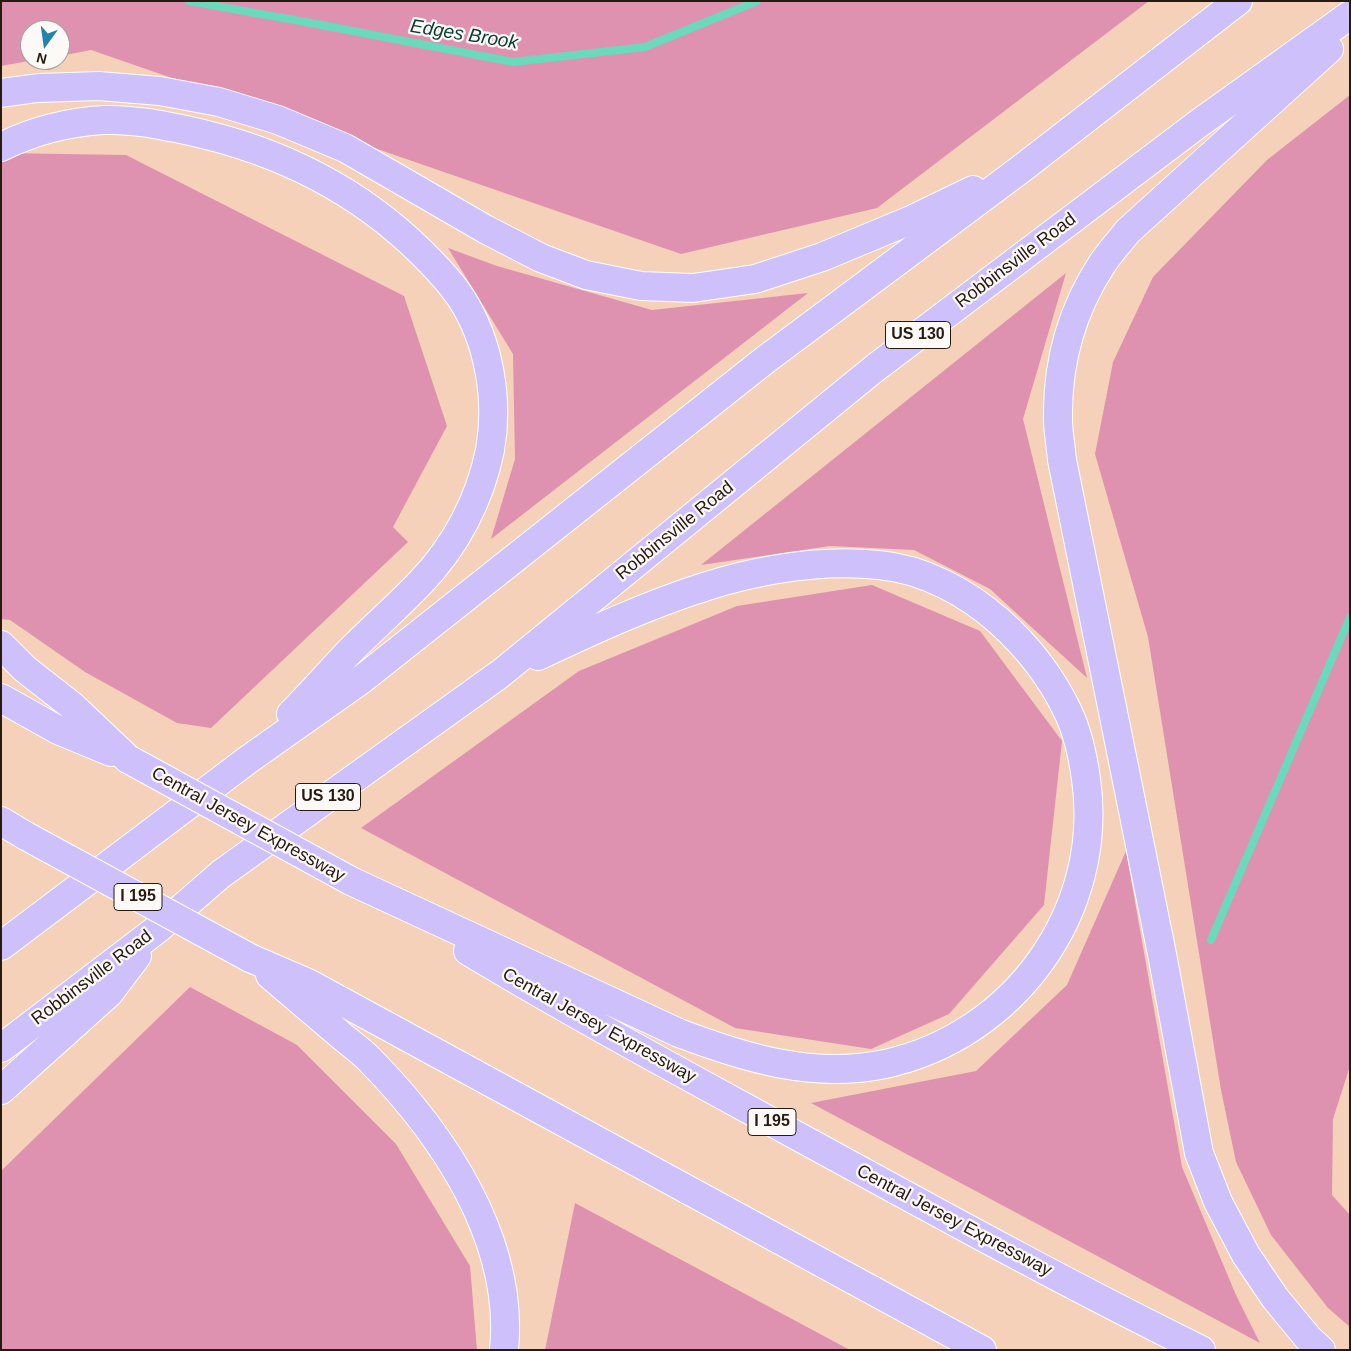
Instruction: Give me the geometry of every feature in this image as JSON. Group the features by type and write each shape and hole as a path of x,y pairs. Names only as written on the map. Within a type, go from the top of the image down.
{"highway":[{"path":"1,946 248,759 361,680 765,360 1021,169 1238,1"},
{"name":"Robbinsville Road","path":"1,1048 160,927 221,874 500,674 875,368 1198,124 1350,15"},
{"path":"1321,1350 1308,1338 1275,1298 1246,1255 1218,1202 1199,1153 1160,944 1062,460 1058,420 1059,384 1067,340 1082,297 1103,262 1128,231 1350,30"},
{"path":"1,93 38,88 99,86 160,91 220,102 278,120 345,148 485,229 541,258 586,275 641,286 693,288 755,279 822,257 910,220 1021,169"},
{"path":"1,147 19,138 63,125 104,120 150,122 215,137 268,154 302,169 339,189 391,225 426,257 452,286 467,308 477,328 490,372 493,422 490,450 484,471 463,525 421,582 350,651 248,759"},
{"path":"351,881 679,1033 729,1052 802,1068 843,1069 884,1064 919,1054 956,1037 991,1015 1022,986 1047,954 1068,916 1081,878 1088,839 1089,799 1082,755 1069,713 1047,674 1020,640 990,612 920,573 883,565 842,562 791,566 735,578 647,607 500,674"},
{"path":"1,644 25,669 70,705 128,759"},
{"name":"Central Jersey Expressway","path":"1,698 58,730 128,759 351,881 548,999 1044,1270 1201,1350"},
{"name":"I 195","path":"1,822 250,958 308,982 982,1350"},
{"path":"1,1090 109,993 160,927"},
{"path":"250,958 367,1058 404,1097 442,1147 469,1194 493,1248 504,1291 506,1331 504,1350"}],"shaded area":[{"path":"1,1 1149,1 877,208 681,254 91,50 70,54 70,20 20,20 20,63 1,66"},
{"path":"1350,95 1350,1066 1333,1119 1332,1195 1350,1215 1350,1327 1328,1308 1271,1235 1236,1162 1221,1090 1148,637 1095,454 1113,362 1153,277 1267,160"},
{"path":"1,153 126,155 404,296 447,426 393,527 408,542 211,728 177,723 85,672 10,620 1,619"},
{"path":"448,248 497,266 652,310 808,293 491,539 515,459 513,354"},
{"path":"1066,273 1023,419 1087,678 990,589 914,550 830,546 701,565"},
{"path":"872,585 980,631 1062,741 1044,905 949,1014 871,1049 735,1028 361,828 579,671 737,606"},
{"path":"1126,851 1182,1167 1236,1295 1260,1343 811,1103 976,1071 1067,985"},
{"path":"190,987 297,1045 396,1144 470,1266 477,1350 1,1350 1,1171"},
{"path":"575,1203 850,1350 545,1350"}],"waterway":[{"name":"Edges Brook","path":"189,1 513,62 645,47 757,1"},
{"path":"1211,940 1350,617"}]}
